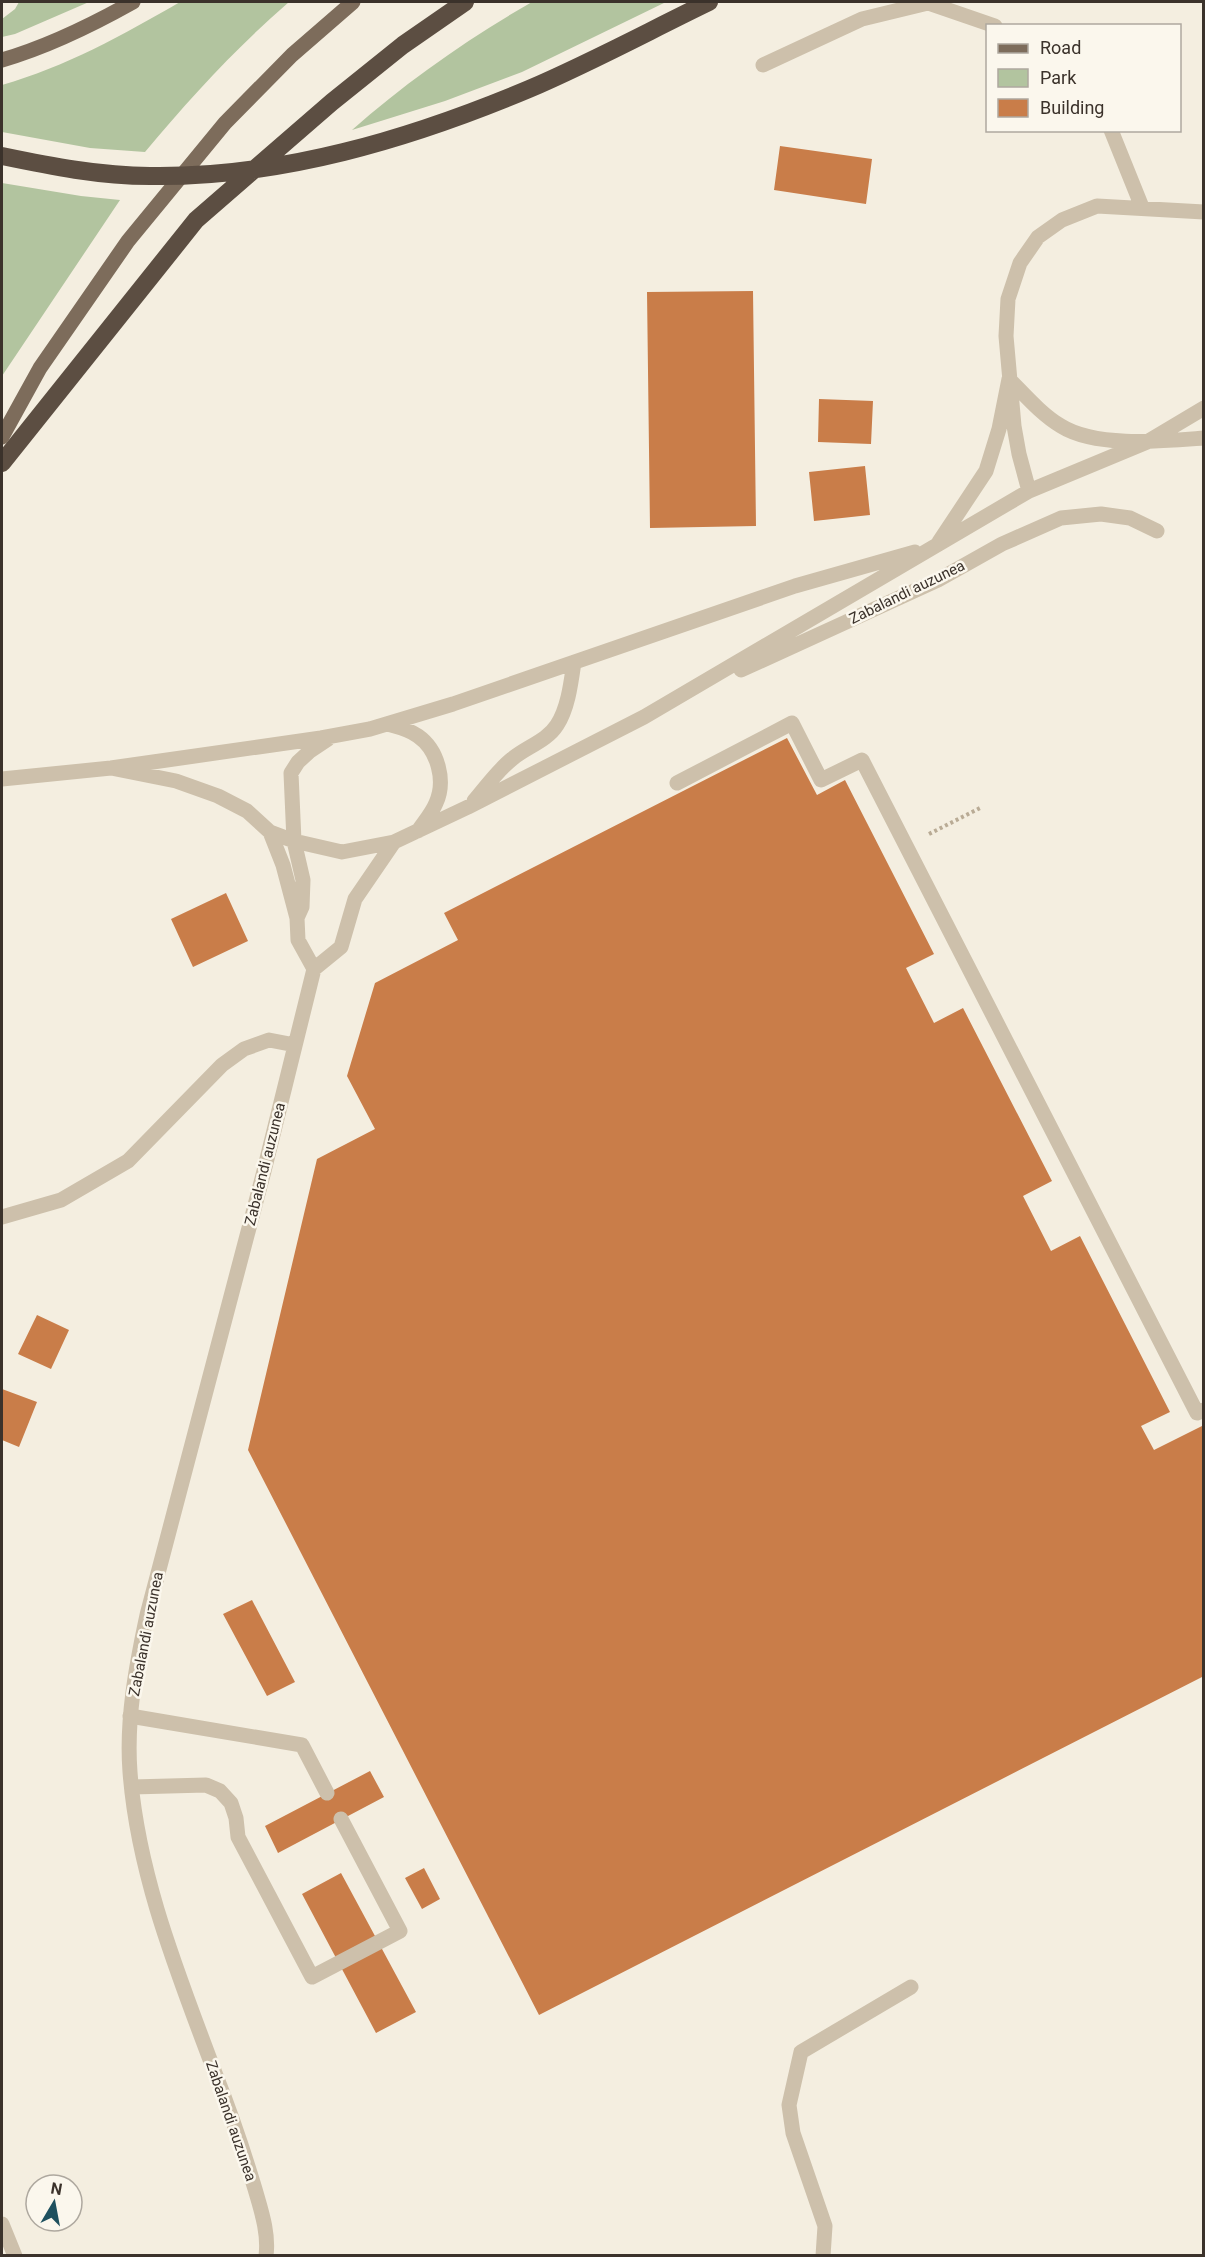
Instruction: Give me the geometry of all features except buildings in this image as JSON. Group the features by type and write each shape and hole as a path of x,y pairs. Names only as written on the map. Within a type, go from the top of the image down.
{"highway":[{"path":"2,463 196,220 332,102 403,45 465,2"},
{"path":"2,156 87,171 148,177 243,171 342,153 451,119 530,89 709,2"}],"main road":[{"path":"2,60 22,54 97,21 133,2"},
{"path":"2,437 40,368 128,241 225,123 292,55 353,2"}],"street":[{"path":"763,65 862,19 928,3 989,24"},
{"path":"1112,132 1142,207"},
{"name":"Zabalandi auzunea","path":"1029,491 1019,454 1006,336 1008,299 1020,263 1038,237 1062,220 1097,206 1203,212"},
{"name":"Zabalandi auzunea","path":"1009,379 1035,405 1062,427 1089,437 1147,442 1203,438"},
{"name":"Zabalandi auzunea","path":"2,779 111,768 335,735 386,724 431,711 785,589 936,547 986,471 999,429 1009,379"},
{"name":"Zabalandi auzunea","path":"111,768 176,781 218,796 247,811 270,832 294,841 342,852 394,842 608,736 1029,491 1147,442 1203,408"},
{"name":"Zabalandi auzunea","path":"662,706 938,580 1002,544 1061,518 1101,514 1121,516 1156,531"},
{"name":"Zabalandi auzunea","path":"468,807 509,761 544,739 556,726 567,700 574,662"},
{"path":"677,783 792,723 821,780 862,760 1197,1413 1203,1410"},
{"path":"386,724 405,729 419,737 437,763 440,788 436,803 418,831"},
{"name":"Zabalandi auzunea","path":"297,918 302,907 303,880 294,841 291,773 298,762 310,751 335,735"},
{"name":"Zabalandi auzunea","path":"266,2256 264,2223 240,2138 155,1907 136,1825 130,1771 130,1716 137,1663 147,1615 261,1182 314,969 298,940 297,918 283,865 270,832"},
{"path":"314,969 341,947 355,898 394,842"},
{"path":"2,1217 61,1200 128,1161 222,1065 244,1049 268,1040 295,1046"},
{"path":"130,1716 302,1745 327,1793"},
{"path":"132,1787 206,1785 220,1791 231,1803 236,1818 238,1837 312,1977 400,1931 341,1819"},
{"path":"823,2256 825,2226 793,2133 789,2105 801,2052 911,1987"},
{"path":"2,2224 15,2256"}],"path":[{"path":"906,845 980,808"}],"green space":[{"path":"19,2 89,2 15,34 2,37 2,19 15,9"},
{"path":"180,2 289,2 214,74 145,152 90,148 2,132 2,85 71,60"},
{"path":"532,2 666,2 522,72 445,101 352,130 439,62 485,30"},
{"path":"2,183 120,200 2,376"}]}
